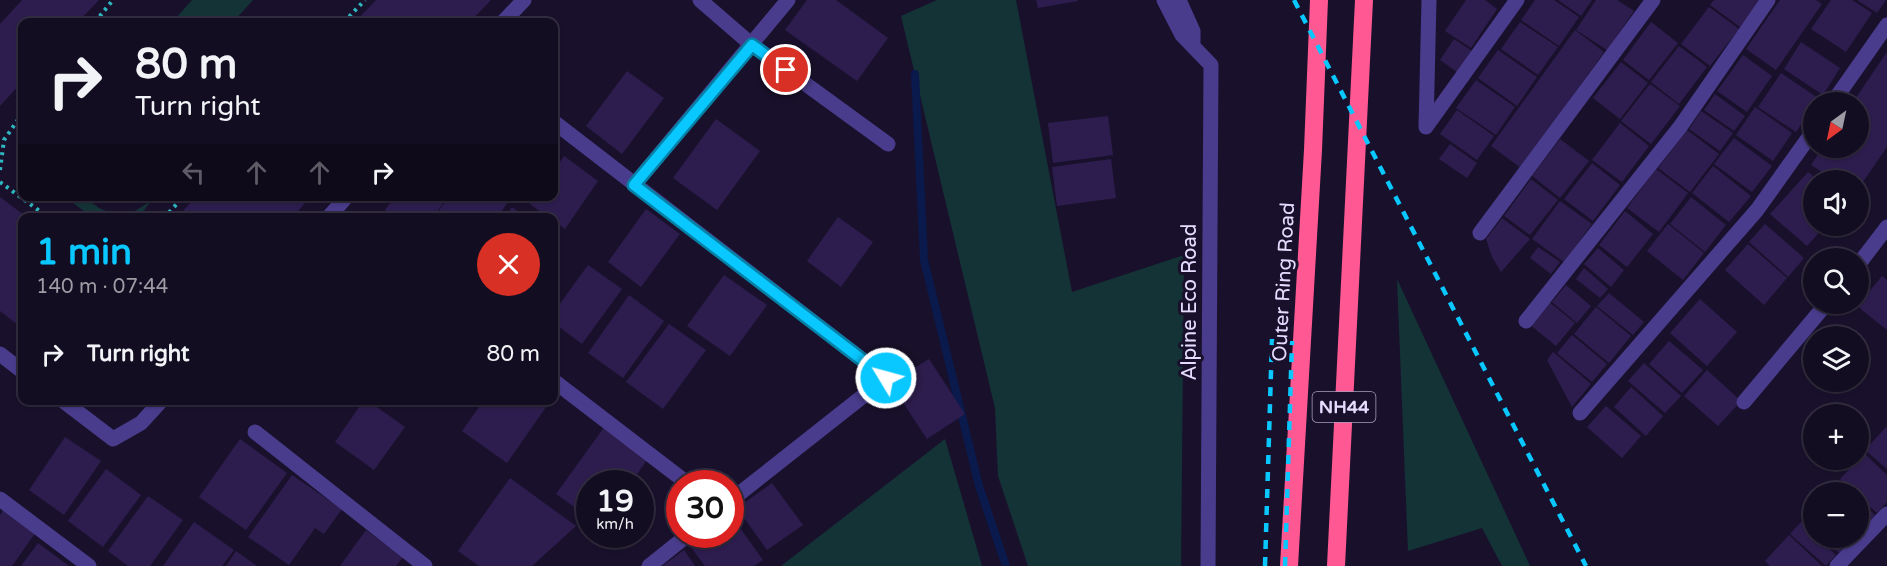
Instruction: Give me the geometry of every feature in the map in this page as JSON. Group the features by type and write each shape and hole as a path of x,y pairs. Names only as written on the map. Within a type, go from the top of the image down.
{"highway":[{"name":"Outer Ring Road","path":"1289,566 1319,0"},
{"name":"NH44","path":"1336,566 1364,0"}],"street":[{"path":"507,18 524,0"},
{"path":"700,0 752,45 888,144"},
{"path":"634,185 788,0"},
{"name":"Alpine Eco Road","path":"1164,0 1182,35 1211,65 1208,566"},
{"name":"Alpine Eco Road","path":"1179,0 1193,31 1193,45"},
{"path":"1429,0 1426,127 1517,0"},
{"path":"1480,233 1653,0"},
{"path":"1526,321 1680,127 1768,0"},
{"path":"1840,92 1887,25"},
{"path":"558,125 886,378 744,490"},
{"path":"1580,413 1757,210 1803,145"},
{"path":"332,213 343,201"},
{"path":"1869,251 1887,227"},
{"path":"1744,402 1818,314"},
{"path":"0,354 18,367"},
{"path":"558,384 670,470"},
{"path":"69,405 113,439 141,423 157,405"},
{"path":"255,432 425,566"},
{"path":"0,499 88,566"},
{"path":"1846,563 1887,514"},
{"path":"649,566 672,548"}],"path":[{"path":"98,18 113,0"},
{"path":"348,18 365,0"},
{"path":"0,170 4,140 18,120"},
{"path":"0,182 18,196"},
{"path":"25,201 41,213"},
{"path":"169,213 179,201"}],"green space":[{"path":"192,0 253,0 237,18 176,18"},
{"path":"937,0 1016,0 1072,292 1184,255 1181,566 1028,566 998,476 995,408 901,16"},
{"path":"70,201 89,201 110,213 87,213"},
{"path":"151,201 142,213 128,213 135,211"},
{"path":"1397,279 1530,566 1502,566 1482,528 1408,551"},
{"path":"945,439 982,566 781,566"}],"building":[{"path":"22,0 99,0 82,18 18,18 18,86 0,106 0,24"},
{"path":"376,0 491,0 474,18 359,18"},
{"path":"807,0 836,0 888,38 857,81 785,30"},
{"path":"1036,0 1078,0 1078,1 1038,8"},
{"path":"1466,0 1485,0 1497,9 1471,48 1445,31"},
{"path":"1535,0 1554,0 1579,17 1559,46 1521,20"},
{"path":"1558,0 1592,0 1581,16"},
{"path":"1596,0 1617,0 1634,11 1607,50 1576,30"},
{"path":"1714,0 1761,0 1740,27 1710,5"},
{"path":"1780,0 1816,0 1822,4 1776,70 1746,49"},
{"path":"1831,0 1852,0 1872,13 1846,52 1811,29"},
{"path":"1857,0 1886,0 1877,13"},
{"path":"1709,7 1739,29 1710,66 1681,44"},
{"path":"1520,22 1558,47 1538,75 1501,49"},
{"path":"1651,22 1678,43 1649,80 1623,60"},
{"path":"1575,30 1604,52 1521,168 1491,146"},
{"path":"1454,39 1472,51 1457,72 1440,60"},
{"path":"1801,42 1840,68 1825,92 1818,92 1784,69"},
{"path":"1679,46 1707,67 1679,104 1651,82"},
{"path":"1498,50 1537,77 1517,106 1478,78"},
{"path":"1887,52 1887,147 1869,173 1869,170 1819,170 1811,165 1816,158 1869,158 1869,92 1860,92"},
{"path":"1743,55 1772,76 1747,112 1717,91"},
{"path":"1621,62 1648,83 1620,119 1593,98"},
{"path":"627,71 664,98 622,154 586,126"},
{"path":"1781,73 1809,92 1803,92 1803,122 1796,132 1758,107"},
{"path":"1476,80 1515,107 1496,135 1456,108"},
{"path":"1650,84 1680,106 1651,144 1621,121"},
{"path":"1715,94 1745,116 1734,131 1704,110"},
{"path":"1755,107 1792,133 1773,161 1736,135"},
{"path":"1457,110 1494,136 1477,160 1440,134"},
{"path":"1701,111 1733,133 1720,151 1689,129"},
{"path":"1108,116 1113,155 1053,163 1048,123"},
{"path":"716,119 760,151 717,210 673,178"},
{"path":"1620,123 1649,146 1622,182 1592,160"},
{"path":"1687,130 1719,154 1690,192 1658,168"},
{"path":"1734,138 1772,166 1752,192 1714,164"},
{"path":"1560,139 1589,161 1560,198 1532,176"},
{"path":"1450,144 1477,163 1467,178 1439,159"},
{"path":"564,156 598,181 565,229 558,224 558,213 542,213 530,204 532,201 558,201 558,165"},
{"path":"1111,159 1116,198 1057,206 1052,167"},
{"path":"1592,163 1620,185 1593,221 1564,199"},
{"path":"1713,166 1751,196 1729,222 1692,193"},
{"path":"1656,169 1688,193 1659,232 1627,208"},
{"path":"1803,178 1803,236 1816,236 1807,246 1770,214"},
{"path":"1531,179 1558,200 1530,235 1504,216"},
{"path":"0,197 21,213 18,213 18,325 0,311"},
{"path":"1691,197 1726,225 1705,252 1670,224"},
{"path":"192,201 307,201 296,213 181,213"},
{"path":"391,201 445,201 436,213 389,213 385,210"},
{"path":"446,201 509,201 500,213 437,213"},
{"path":"1560,201 1592,224 1564,262 1532,239"},
{"path":"512,207 520,213 508,213"},
{"path":"646,209 680,234 641,287 608,262"},
{"path":"1625,211 1653,234 1627,267 1599,245"},
{"path":"838,217 873,242 841,287 807,261"},
{"path":"1502,218 1530,239 1501,272 1492,257 1486,239"},
{"path":"1668,224 1704,253 1683,280 1647,251"},
{"path":"1765,224 1803,259 1788,277 1749,242"},
{"path":"1748,244 1787,278 1764,305 1725,270"},
{"path":"1538,247 1560,262 1551,274 1530,258"},
{"path":"1598,248 1624,270 1611,287 1584,264"},
{"path":"588,265 622,289 582,344 558,326 558,306"},
{"path":"1584,268 1608,289 1600,298 1576,279"},
{"path":"724,275 767,305 730,356 687,326"},
{"path":"1882,276 1887,280 1887,330 1867,314 1869,314 1869,292"},
{"path":"1566,285 1591,306 1577,323 1552,302"},
{"path":"1609,293 1644,322 1633,335 1597,306"},
{"path":"629,295 664,321 623,378 588,353"},
{"path":"1700,299 1737,332 1707,366 1670,333"},
{"path":"1548,301 1575,323 1556,346 1529,324"},
{"path":"1596,307 1631,336 1609,363 1574,334"},
{"path":"669,324 706,350 663,409 626,382"},
{"path":"1572,335 1607,364 1592,382 1557,353"},
{"path":"1669,341 1703,370 1682,393 1649,364"},
{"path":"1553,352 1591,384 1572,407 1547,360"},
{"path":"929,359 965,414 927,439 890,383"},
{"path":"1644,363 1681,396 1665,413 1628,381"},
{"path":"1707,370 1741,401 1718,426 1684,396"},
{"path":"1631,387 1663,416 1646,436 1614,407"},
{"path":"361,405 374,405 405,427 374,470 335,442"},
{"path":"480,405 548,405 507,463 462,431"},
{"path":"1606,406 1641,436 1622,458 1587,427"},
{"path":"605,426 649,457 640,470 576,470 576,508 556,494"},
{"path":"1887,426 1887,469 1869,453 1869,446"},
{"path":"65,437 101,461 64,515 29,490"},
{"path":"240,439 287,473 246,530 199,497"},
{"path":"1869,458 1887,475 1887,502 1877,513 1869,506 1869,482 1843,482 1840,479 1848,470 1869,470"},
{"path":"106,469 141,495 103,547 68,521"},
{"path":"292,475 342,509 324,534 315,528 289,565 248,537"},
{"path":"510,478 576,526 532,566 479,566 458,551"},
{"path":"772,483 803,525 767,550 744,518 744,503"},
{"path":"148,496 183,520 150,566 128,566 108,551"},
{"path":"4,509 36,532 12,566 0,566 0,515"},
{"path":"1869,509 1875,515 1869,521"},
{"path":"194,522 234,550 222,566 163,566"},
{"path":"1801,522 1803,524 1803,546 1790,534"},
{"path":"366,530 403,557 396,566 340,566"},
{"path":"744,534 763,560 754,566 705,566 692,548 744,548"},
{"path":"1789,535 1822,566 1770,566 1765,561"},
{"path":"38,543 69,566 21,566"},
{"path":"1806,548 1829,548 1836,555 1826,566"},
{"path":"1833,548 1844,548 1839,553"},
{"path":"684,550 695,566 662,566"},
{"path":"236,551 257,566 226,566"}],"waterway":[{"path":"915,74 924,260 979,486 1006,566"}],"railway":[{"path":"1294,0 1586,566"},
{"path":"1265,566 1272,339"},
{"path":"1285,566 1292,341"}],"route":[{"path":"786,70 752,45 634,185 886,378"}]}
